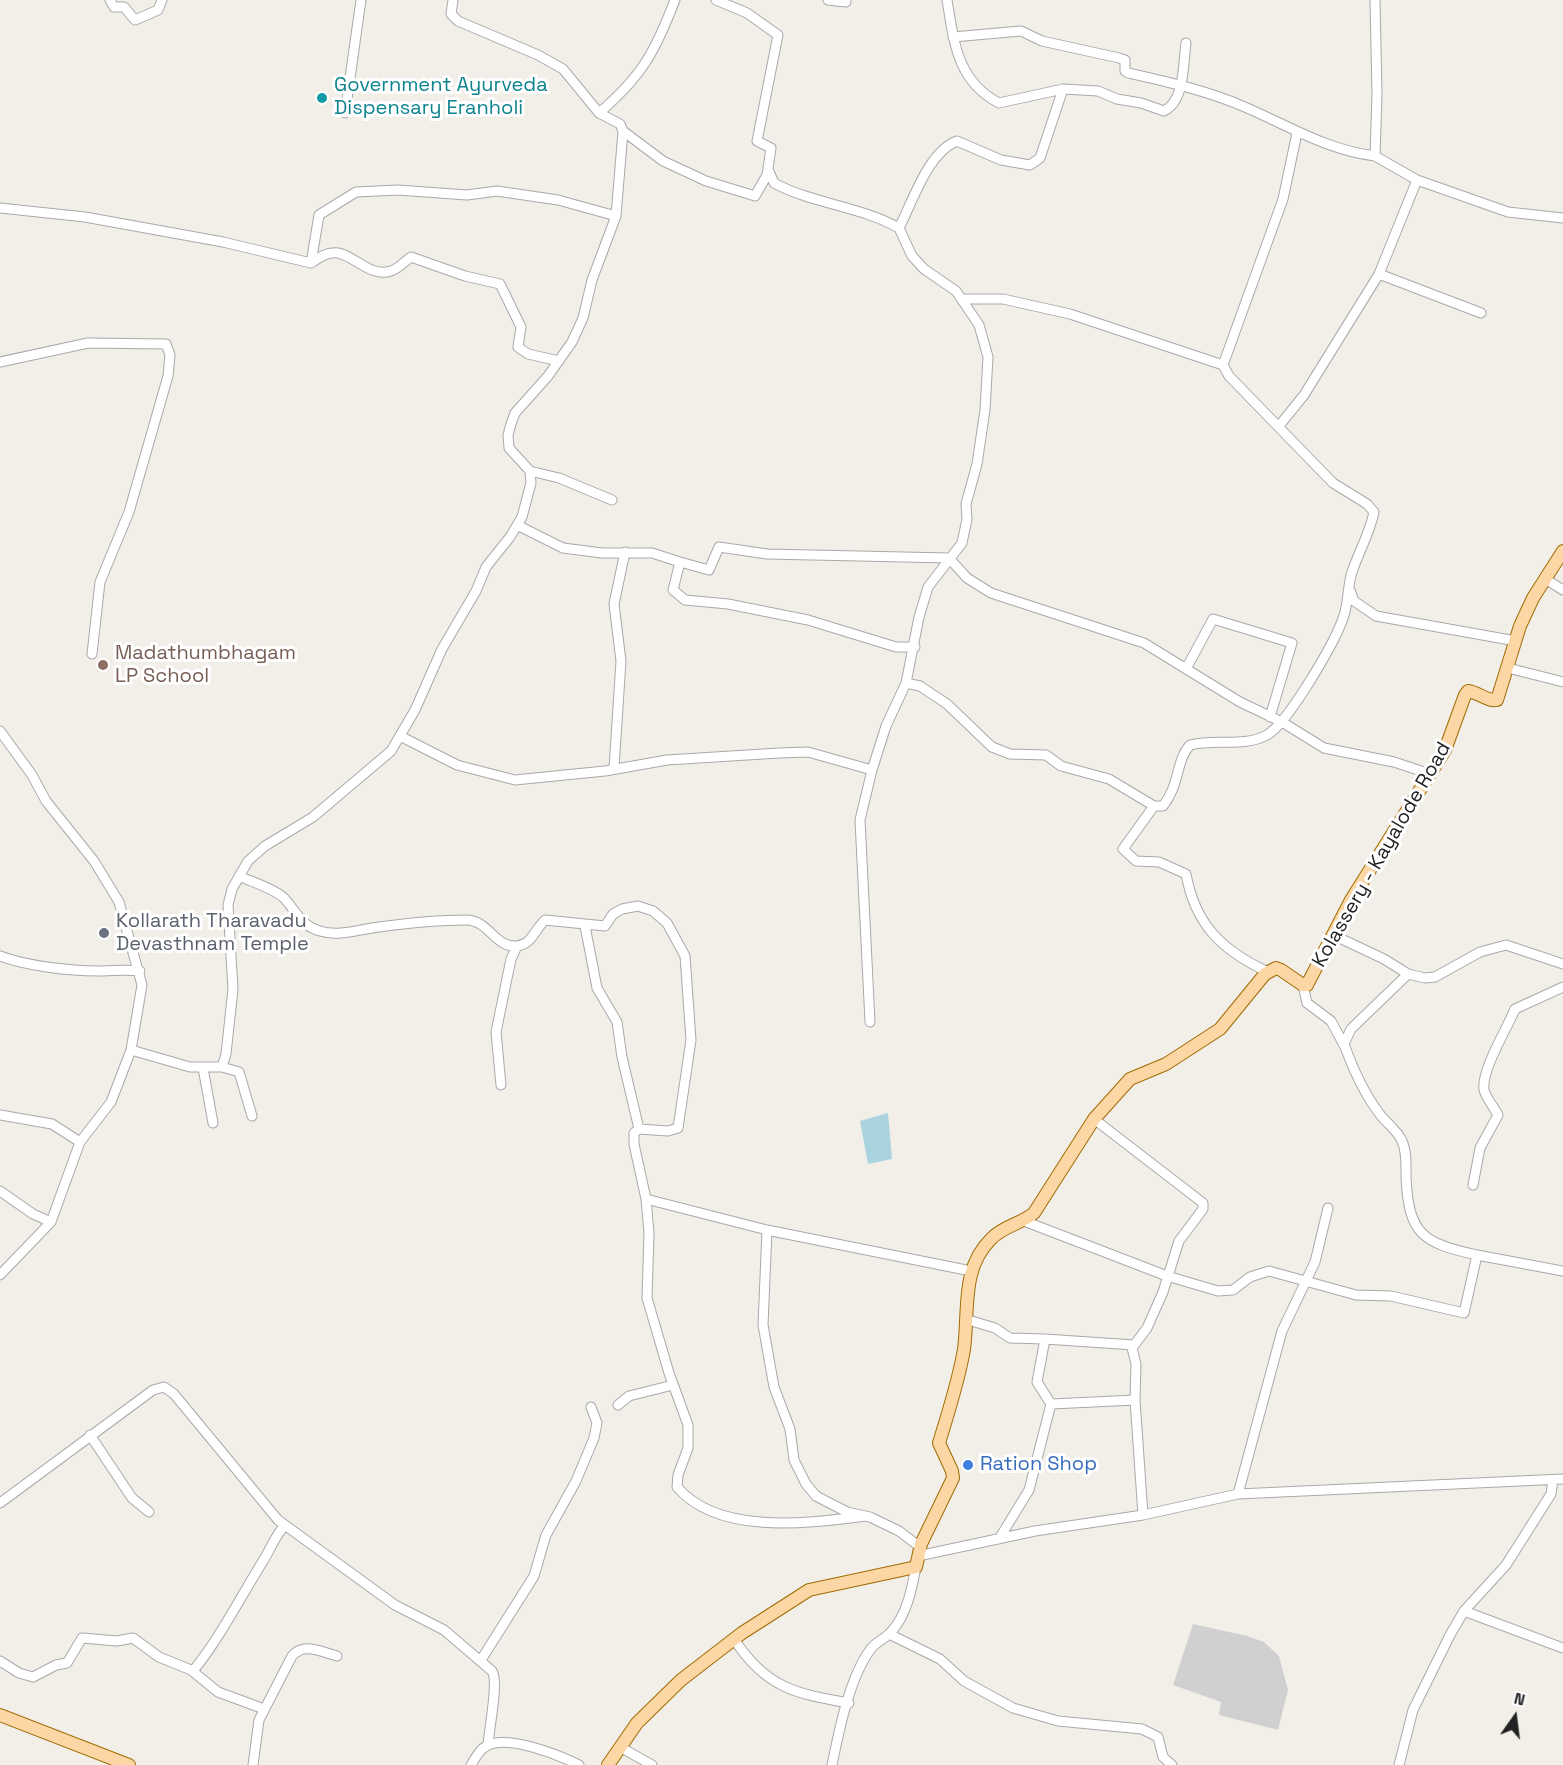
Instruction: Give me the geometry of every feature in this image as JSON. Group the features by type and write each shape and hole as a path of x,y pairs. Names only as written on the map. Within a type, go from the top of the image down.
{"main road":[{"name":"Kolassery - Kayalode Road","path":"1268,972 1276,968 1303,985 1307,985 1351,900 1445,750 1465,695 1468,691 1475,692 1493,701 1497,700 1516,640 1533,598 1547,580 1563,551"},
{"path":"608,1765 637,1724 681,1680 734,1639 809,1590 918,1557 953,1478 939,1443 963,1349 971,1271 989,1239 1007,1226 1024,1221 1034,1213 1094,1119 1130,1078 1166,1064 1220,1029 1268,972"},
{"path":"0,1715 129,1765"}],"street":[{"path":"110,0 114,7 124,7 135,20 158,10 162,0"},
{"path":"345,113 361,0"},
{"path":"453,0 451,14 458,21 538,55 562,69 599,113 620,124 623,131 616,216 606,247 591,280 583,318 559,361 515,413 508,435 509,448 530,471 560,478 612,500"},
{"path":"599,113 623,93 650,58 675,0"},
{"path":"828,0 846,2"},
{"path":"947,0 953,37 960,61 969,79 977,89 999,103 1062,89 1098,91 1117,99 1141,103 1164,111 1170,108 1181,84 1186,43"},
{"path":"1375,0 1377,94 1375,156"},
{"path":"623,131 663,161 706,181 755,196 768,169 771,148 757,141 778,35 747,13 722,1"},
{"path":"953,37 1020,32 1042,41 1125,60 1125,71 1128,73 1181,84 1246,108 1336,149 1375,156 1417,180 1508,212 1563,218"},
{"path":"899,228 935,156 947,145 957,141 1001,160 1030,165 1040,158 1062,89"},
{"path":"1223,365 1283,199 1297,133"},
{"path":"768,169 774,183 790,192 868,214 899,228 912,256 924,269 956,291 979,325 988,357 985,410 977,464 966,504 967,519 962,543 928,587 919,617 915,647 906,683 886,726 860,820 870,1022"},
{"path":"1279,426 1304,395 1379,274 1417,180"},
{"path":"311,262 319,215 356,192 398,190 467,195 497,191 558,200 616,216"},
{"path":"0,208 85,217 223,242 311,262 323,255 337,252 369,269 384,272 393,271 411,257 465,276 500,284 521,327 518,347 528,354 559,361"},
{"path":"1379,274 1481,313"},
{"path":"906,683 920,686 947,704 992,747 1010,754 1046,755 1061,766 1109,779 1154,806 1163,806 1174,789 1184,752 1190,746 1246,742 1267,735 1282,722 1306,686 1342,621 1351,575 1371,529 1374,512 1367,504 1333,483 1229,376 1223,365 1070,314 1003,299 961,299"},
{"path":"0,362 88,343 166,344 170,355 168,376 129,512 100,582 92,654"},
{"path":"222,1067 226,1054 233,989 228,905 232,889 248,861 265,846 313,817 391,751 416,710 442,649 476,591 486,567 517,525 531,483 530,471"},
{"path":"517,525 562,548 652,554 709,570 719,547 767,554 949,558 968,578 991,593 1144,643 1240,702 1282,722 1324,748 1394,762 1430,774"},
{"path":"614,768 621,661 614,604 625,552"},
{"path":"680,562 674,590 684,600 751,608 842,629 896,646 915,647"},
{"path":"1547,580 1563,590"},
{"path":"1350,589 1354,601 1376,616 1516,640"},
{"path":"1187,668 1213,619 1292,643 1270,717"},
{"path":"1508,668 1563,682"},
{"path":"0,731 32,775 46,801 94,861 119,902 140,971 142,985 131,1050 111,1102 80,1142 51,1222 0,1275"},
{"path":"400,736 457,765 515,780 667,760 808,752 872,770"},
{"path":"1154,806 1124,849 1136,861 1159,862 1186,873 1191,900 1210,933 1242,958 1268,972"},
{"path":"239,876 283,898 297,917 320,931 342,933 382,926 468,920 483,924 502,944 517,946 525,945 545,920 585,926 605,926 613,914 621,909 638,906 653,911 667,923 685,956 686,1000 691,1040 678,1128 668,1131 639,1129"},
{"path":"585,926 597,987 617,1022 622,1057 639,1129 633,1139 646,1199 649,1233 647,1298 673,1385 688,1425 688,1448 678,1475 677,1487 687,1498 710,1510 739,1519 769,1523 818,1522 866,1516"},
{"path":"1333,935 1384,959 1408,974 1435,977 1480,952 1506,945 1563,964"},
{"path":"501,1085 496,1032 511,959 517,946"},
{"path":"0,956 27,965 99,971 119,969 140,971"},
{"path":"1345,1047 1344,1044 1351,1029 1408,974"},
{"path":"1303,985 1306,1003 1331,1021 1365,1094 1402,1140 1406,1160 1408,1209 1415,1226 1425,1238 1447,1248 1476,1255 1563,1271"},
{"path":"1473,1185 1480,1148 1498,1115 1484,1092 1484,1079 1515,1009 1563,987"},
{"path":"131,1050 203,1068 222,1067 239,1072 252,1116"},
{"path":"203,1068 213,1123"},
{"path":"0,1115 52,1124 80,1142"},
{"path":"1094,1119 1203,1203 1203,1209 1179,1241 1163,1292 1147,1328 1134,1345 1135,1400 1143,1515"},
{"path":"0,1191 33,1214 51,1222"},
{"path":"646,1199 767,1230 971,1271"},
{"path":"1238,1494 1282,1331 1315,1262 1328,1209"},
{"path":"1024,1221 1167,1276 1218,1291 1233,1290 1250,1277 1269,1271 1356,1295 1391,1296 1464,1313 1476,1255"},
{"path":"767,1230 763,1325 774,1387 790,1429 794,1460 806,1484 816,1496 847,1512 866,1516 899,1531 918,1557"},
{"path":"965,1319 995,1328 1010,1338 1134,1345"},
{"path":"999,1539 1029,1490 1051,1404 1037,1382 1045,1339"},
{"path":"618,1405 629,1396 673,1385"},
{"path":"0,1503 153,1390 164,1387 174,1394 259,1498 285,1525 395,1605 444,1630 481,1660 496,1676 488,1745"},
{"path":"1051,1404 1135,1400"},
{"path":"481,1660 534,1576 546,1535 576,1481 594,1438 597,1423 591,1407"},
{"path":"90,1435 132,1498 150,1512"},
{"path":"918,1557 999,1539 1143,1515 1238,1494 1558,1479 1506,1565 1464,1611 1413,1710 1399,1765"},
{"path":"193,1671 205,1656 266,1557 276,1534 285,1525"},
{"path":"832,1765 857,1675 870,1649 889,1634 904,1608 918,1557"},
{"path":"1464,1611 1563,1648"},
{"path":"889,1634 940,1659 964,1681 1013,1708 1077,1724 1142,1729 1158,1737 1163,1757 1172,1765"},
{"path":"0,1661 19,1673 33,1677 56,1665 67,1663 76,1643 82,1638 117,1641 133,1638 159,1657 193,1671 218,1692 264,1709"},
{"path":"734,1639 748,1662 779,1684 799,1695 849,1703"},
{"path":"253,1765 256,1735 264,1709 283,1671 298,1649 306,1648 337,1656"},
{"path":"471,1765 483,1747 494,1743 544,1750 579,1765"},
{"path":"620,1747 652,1765"}],"shaded area":[{"path":"1193,1624 1264,1642 1279,1656 1288,1690 1278,1730 1219,1715 1221,1702 1173,1685"}],"water":[{"path":"888,1113 892,1159 868,1164 860,1121"}],"place":[{"name":"Government Ayurveda Dispensary Eranholi","path":"322,98"},
{"name":"Madathumbhagam LP School","path":"103,665"},
{"name":"Kollarath Tharavadu Devasthnam Temple","path":"104,933"},
{"name":"Ration Shop","path":"968,1465"}]}
